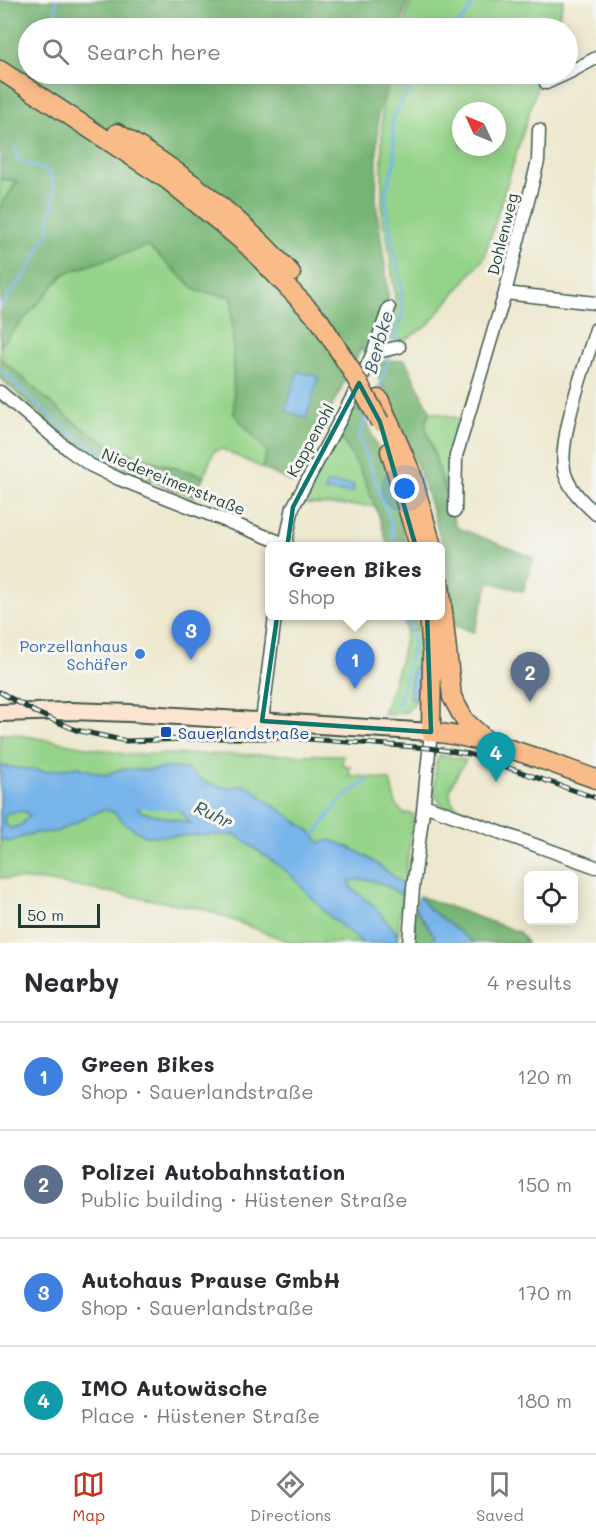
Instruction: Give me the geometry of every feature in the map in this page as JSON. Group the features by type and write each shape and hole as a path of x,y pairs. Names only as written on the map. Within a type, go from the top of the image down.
{"main road":[{"path":"21,84 169,181 247,245 320,321 352,360 379,399 411,472 431,542"},
{"path":"352,360 380,422 399,476 418,542"},
{"path":"429,620 432,653 431,732"},
{"path":"445,620 452,697 465,721 487,741"},
{"path":"431,732 445,716 452,697"},
{"path":"431,732 487,741 596,779"}],"street":[{"path":"578,67 596,58"},
{"name":"Dohlenweg","path":"539,130 538,161 505,292 596,303"},
{"path":"455,511 456,456 505,292"},
{"name":"Kappenohl","path":"286,542 293,507 379,352 389,308"},
{"path":"596,329 567,426 562,458 565,476 576,495 596,514"},
{"path":"379,352 399,347"},
{"name":"Niedereimerstraße","path":"0,392 90,465 278,542"},
{"path":"261,721 274,620"},
{"path":"0,713 120,712 431,732 422,822 412,888 409,943"},
{"path":"424,805 596,867"}],"highlighted area":[{"path":"359,383 380,422 426,582 431,732 262,721 293,507"}],"green space":[{"path":"0,0 408,0 403,18 18,18 18,84 386,84 378,114 376,203 389,308 367,354 361,349 293,483 262,468 267,451 234,414 232,297 197,291 148,246 65,273 0,346 0,208 17,181 0,179"},
{"path":"411,0 564,0 558,18 406,18"},
{"path":"388,84 538,84 484,258 427,326 405,340 391,340 396,304 388,242 382,219 382,107"},
{"path":"0,179 18,180 0,208"},
{"path":"148,246 197,291 232,296 234,414 267,451 262,468 222,449 214,451 204,476 146,459 112,446 68,417 0,358 0,346 65,273"},
{"path":"0,358 68,417 98,438 135,455 204,476 194,497 122,470 70,441 0,378"},
{"path":"405,360 430,411 425,424 456,527 534,558 523,591 489,582 474,632 452,625 445,542 440,542 426,492 407,442 374,368 382,361"},
{"path":"358,401 386,468 406,542 387,542 362,473 339,434"},
{"path":"430,411 463,420 453,451 448,498 425,424"},
{"path":"339,434 362,473 375,506 300,504"},
{"path":"404,620 417,620 418,630 406,632"},
{"path":"418,630 421,668 413,667 410,698 418,699 406,712 383,714 401,659 406,632"},
{"path":"0,734 14,734 125,754 340,755 343,756 342,765 350,766 349,775 390,780 396,805 404,814 414,815 399,920 398,943 292,943 204,909 45,881 0,878"},
{"path":"440,755 466,760 450,790 452,802 457,807 507,825 506,829 442,806 434,793 436,763"},
{"path":"419,896 519,932 527,943 474,943 428,908"},
{"path":"415,908 435,936 433,943 412,943"}],"water":[{"path":"298,371 319,377 306,418 285,411"},
{"path":"327,483 354,485 353,493 325,491"},
{"path":"413,667 421,668 418,699 409,698"},
{"path":"0,766 46,771 78,767 105,775 121,769 186,769 207,783 227,788 241,785 251,787 309,830 320,843 330,840 360,853 404,885 402,895 371,880 349,881 352,889 372,904 397,933 397,943 362,943 327,914 289,873 236,835 145,836 127,825 115,813 104,809 56,832 34,833 8,842 0,839","holes":["150,789 171,797 190,823 142,812 118,790","26,812 29,816 22,824 11,829 4,823 5,814"]},
{"path":"419,896 428,908 474,943 433,943 435,936 415,908"}],"waterway":[{"path":"56,0 56,18"},
{"name":"Berbke","path":"463,18 475,0"},
{"name":"Berbke","path":"393,345 403,311 401,284 385,194 395,160 392,119 412,84"},
{"path":"0,307 27,272 48,233 55,188 49,173 44,168 27,165 17,158 16,146"},
{"name":"Berbke","path":"377,394 391,352"},
{"path":"0,369 72,433 104,455 141,470 175,478"},
{"name":"Berbke","path":"368,414 359,436 389,518 394,542"},
{"name":"Berbke","path":"399,704 413,646 409,620"},
{"name":"Berbke","path":"312,838 341,800 368,780"},
{"name":"Ruhr","path":"101,795 187,801 199,807"}],"railway":[{"path":"0,692 35,712 76,730 126,741 294,738 429,748 469,754 596,798"}],"place":[{"name":"Porzellanhaus Schäfer","path":"140,654"},
{"name":"Autohaus Prause GmbH","path":"191,660"},
{"name":"Green Bikes","path":"355,689"},
{"name":"Polizei Autobahnstation","path":"530,702"},
{"name":"Sauerlandstraße","path":"166,732"},
{"name":"IMO Autowäsche","path":"496,782"}]}
